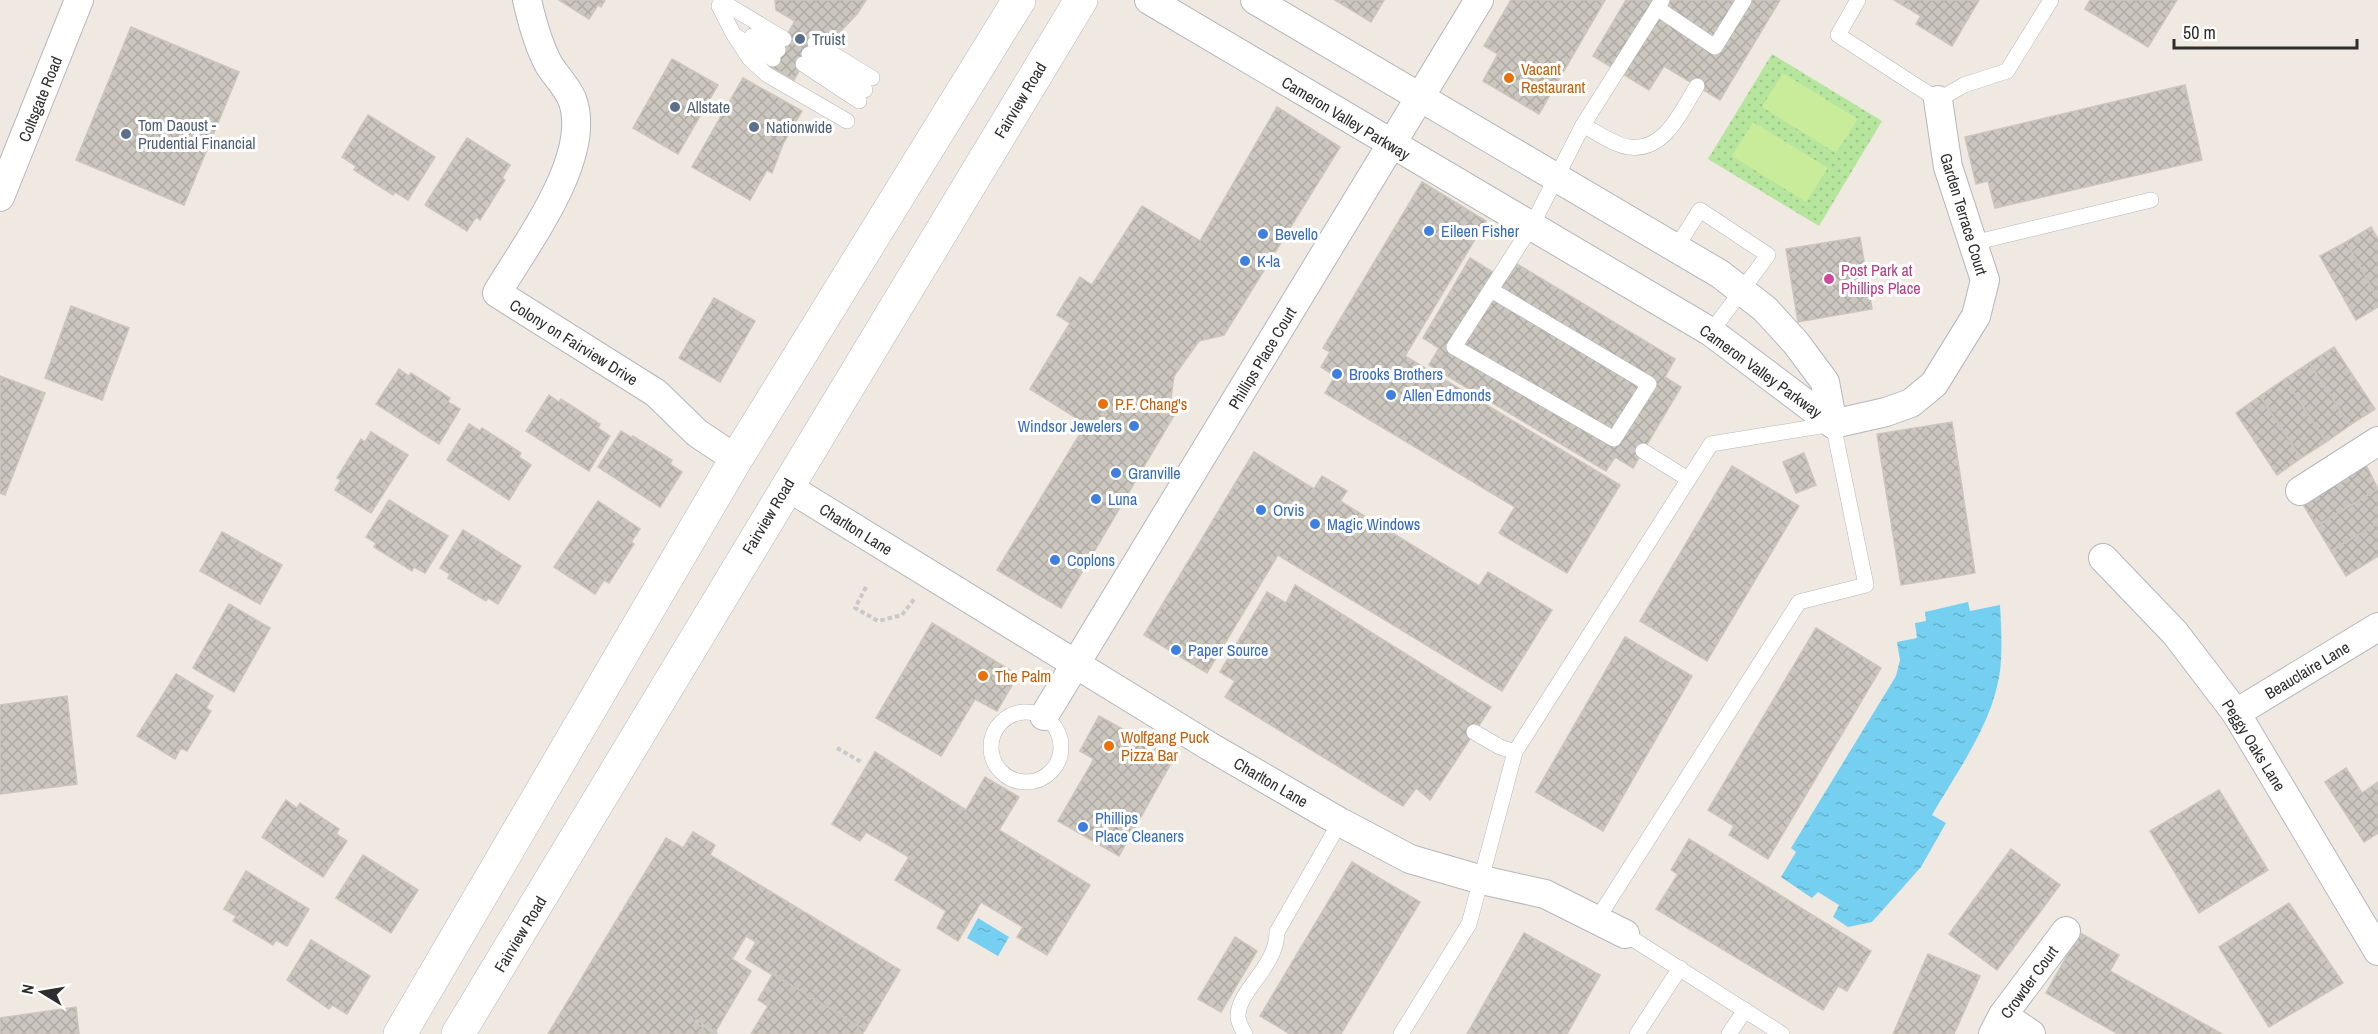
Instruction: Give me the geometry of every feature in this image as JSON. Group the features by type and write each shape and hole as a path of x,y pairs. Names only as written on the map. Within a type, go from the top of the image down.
{"main road":[{"path":"400,1034 736,459 1019,0"},
{"name":"Fairview Road","path":"458,1034 547,889 786,486 1081,0"}],"street":[{"name":"Coltsgate Road","path":"0,197 79,0"},
{"name":"Colony on Fairview Drive","path":"527,0 532,24 549,64 572,99 577,134 568,172 497,293 656,393 697,433 736,459"},
{"name":"Cameron Valley Parkway","path":"1149,0 1392,146 1711,332 1833,424"},
{"name":"Cameron Valley Parkway","path":"1255,0 1676,248 1742,291 1765,309 1796,343 1825,382 1833,424"},
{"name":"Phillips Place Court","path":"1044,716 1479,0"},
{"name":"Garden Terrace Court","path":"1833,424 1886,412 1911,403 1934,384 1976,316 1985,280 1948,167 1938,100"},
{"path":"2300,491 2378,441"},
{"name":"Charlton Lane","path":"786,486 1076,664 1340,822 1410,859 1482,880 1545,894 1598,918 1625,934"},
{"name":"Peggy Oaks Lane","path":"2103,558 2175,633 2236,713 2378,951"},
{"name":"Beauclaire Lane","path":"2236,713 2378,627"},
{"name":"Crowder Court","path":"1998,1024 2066,931"},
{"path":"1998,1024 2031,1034"}],"lane":[{"path":"739,0 781,44"},
{"path":"1491,290 1649,384 1614,439 1454,347 1531,227 1583,125 1660,4 1715,47 1744,0"},
{"path":"1858,0 1838,35 1938,100 1964,86 2007,71 2050,0"},
{"path":"720,3 748,34 781,44"},
{"path":"720,3 734,35 749,58 766,74 859,100"},
{"path":"734,35 781,44"},
{"path":"859,100 806,59 859,100"},
{"path":"1583,125 1628,147 1649,147 1665,136 1697,86"},
{"path":"1973,243 2151,200"},
{"path":"1676,248 1700,210 1768,255 1711,332"},
{"path":"1401,1034 1469,924 1515,752 1711,444 1833,424 1866,585 1799,602 1598,918"},
{"path":"1643,451 1688,479"},
{"path":"1029,712 1044,716 1059,737 1061,751 1057,764 1048,775 1036,781 1022,783 1009,778 998,770 992,758 991,743 995,730 1003,720 1017,714 1029,712"},
{"path":"1474,732 1500,747 1515,752"},
{"path":"1245,1034 1238,1018 1240,1006 1277,948 1277,932 1340,822"},
{"path":"1625,934 1782,1034"},
{"path":"1637,1034 1680,968"},
{"path":"1729,1034 1745,1010"}],"path":[{"path":"866,587 855,608 878,621 902,615 915,598"},
{"path":"837,748 863,764"},
{"path":"682,1014 717,1034"}],"green space":[{"path":"1772,54 1882,121 1819,226 1708,159"},
{"path":"1783,73 1858,119 1836,153 1762,107"},
{"path":"1753,122 1828,168 1806,202 1732,156"}],"water":[{"path":"1968,602 1970,611 2000,605 2001,660 1993,702 1976,741 1932,815 1946,823 1921,867 1872,922 1848,927 1833,917 1839,905 1818,892 1812,898 1781,877 1796,852 1791,848 1896,676 1900,660 1897,642 1917,638 1915,623 1926,621 1925,612"},
{"path":"978,918 1009,937 998,956 967,938"}],"building":[{"path":"559,0 605,0 601,7 598,5 589,19"},
{"name":"Truist","path":"775,0 866,0 857,14 834,38 828,40 819,35 794,80 769,66 795,21 776,10"},
{"path":"1335,0 1384,0 1371,22"},
{"path":"1511,0 1605,0 1539,114 1483,81 1498,54 1484,46"},
{"path":"1626,0 1780,0 1720,100 1664,66 1649,90 1593,56"},
{"path":"1894,0 1979,0 1952,46 1916,24 1921,16"},
{"path":"2090,0 2177,0 2148,47 2085,9"},
{"path":"131,27 239,72 184,205 76,160"},
{"name":"Allstate","path":"672,59 718,85 678,154 633,128"},
{"name":"Nationwide","path":"743,78 802,111 783,144 772,173 767,170 750,200 692,167"},
{"path":"2185,85 2202,160 1995,208 1988,181 1976,184 1965,137"},
{"path":"1277,107 1340,147 1224,335 1199,341 1174,376 1171,398 1176,412 1061,608 997,570 1086,424 1030,389 1070,323 1057,315 1080,277 1092,285 1142,206 1200,241"},
{"path":"368,115 435,157 408,200 395,192 393,195 354,170 356,166 342,157"},
{"path":"467,138 510,165 502,178 505,180 480,220 476,217 467,231 425,205"},
{"path":"1422,182 1486,221 1405,356 1620,485 1567,573 1499,533 1515,507 1325,393 1335,376 1321,367 1330,352 1323,348"},
{"path":"2371,227 2378,239 2378,299 2346,242"},
{"name":"Post Park at Phillips Place","path":"1860,237 1872,309 1798,322 1786,249"},
{"path":"2346,242 2378,299 2378,307 2356,320 2320,256"},
{"path":"1470,258 1507,281 1517,264 1675,359 1665,377 1681,387 1633,468 1615,457 1606,471 1429,365 1439,348 1423,338"},
{"path":"714,298 755,321 720,382 679,358"},
{"path":"71,306 129,328 102,400 45,378"},
{"path":"2334,347 2375,409 2350,425 2309,363"},
{"path":"2309,363 2350,425 2326,442 2285,379"},
{"path":"399,369 409,376 411,373 450,398 448,402 460,409 439,444 376,404"},
{"path":"0,376 45,393 5,495 0,493"},
{"path":"2285,379 2326,442 2301,458 2260,396"},
{"path":"549,395 559,402 561,399 600,424 598,428 610,436 589,471 526,431"},
{"path":"2260,396 2301,458 2277,475 2236,413"},
{"path":"1952,422 1975,573 1901,585 1877,434"},
{"path":"469,424 480,431 482,428 521,453 519,457 531,465 509,500 447,460"},
{"path":"621,431 672,460 670,464 682,472 660,507 598,467"},
{"path":"371,432 408,455 371,513 335,490 341,480 337,478 361,439 365,442"},
{"path":"1254,452 1314,489 1322,476 1347,491 1340,501 1479,586 1488,572 1552,610 1502,691 1278,555 1207,673 1144,635"},
{"path":"1804,453 1816,485 1796,493 1783,462"},
{"path":"2365,463 2378,489 2316,526 2301,501"},
{"path":"1732,466 1799,506 1707,661 1640,621"},
{"path":"2378,489 2378,523 2331,551 2316,526"},
{"path":"389,500 448,536 425,573 414,567 412,571 374,547 376,543 366,537"},
{"path":"598,501 640,529 631,542 634,544 609,583 604,580 595,594 554,567"},
{"path":"2378,523 2378,556 2346,576 2331,551"},
{"path":"463,530 521,566 498,604 488,598 486,601 448,578 450,574 440,568"},
{"path":"222,532 282,565 260,604 200,571"},
{"path":"1295,585 1491,707 1430,800 1416,788 1403,806 1225,697 1235,681 1220,672 1267,592 1286,603"},
{"path":"229,604 270,628 234,692 193,668"},
{"path":"932,623 1018,675 997,711 975,699 941,756 876,718"},
{"path":"1816,628 1881,668 1768,859 1729,835 1734,826 1708,810"},
{"path":"1625,637 1692,676 1603,831 1536,792"},
{"path":"176,674 213,696 206,708 211,711 187,751 181,748 175,759 137,736"},
{"path":"67,696 77,784 0,794 0,705"},
{"path":"1099,716 1174,758 1119,856 1058,821 1094,759 1080,751"},
{"path":"875,752 966,810 985,777 1019,797 999,830 1090,885 1047,955 1017,937 1023,927 981,902 958,941 937,928 946,911 895,880 909,857 866,832 860,841 832,824"},
{"path":"2346,768 2362,793 2378,782 2378,833 2364,842 2325,782"},
{"path":"2219,790 2268,870 2199,913 2150,831"},
{"path":"286,800 297,808 300,803 339,829 336,834 347,841 323,877 262,837"},
{"path":"693,832 715,845 710,855 900,970 865,1030 746,959 756,942 746,936 732,959 751,971 714,1034 548,1034 666,838 683,848"},
{"path":"1689,839 1871,951 1847,991 1838,986 1823,1010 1656,909 1678,874 1671,870"},
{"path":"2011,849 2060,885 1997,970 1949,934"},
{"path":"363,855 418,890 391,933 336,898"},
{"path":"1352,862 1420,902 1341,1034 1290,1034 1260,1016"},
{"path":"246,871 309,909 287,946 276,940 273,945 233,921 236,916 224,909"},
{"path":"2289,903 2343,983 2269,1027 2219,947"},
{"path":"1524,933 1600,975 1567,1034 1467,1034"},
{"path":"2080,933 2119,955 2110,971 2222,1034 2118,1034 2046,993"},
{"path":"1235,937 1257,951 1221,1012 1198,999"},
{"path":"311,940 370,976 347,1014 332,1005 329,1009 287,980"},
{"path":"1928,954 1980,976 1954,1034 1893,1034"},
{"path":"773,974 865,1030 862,1034 751,1034 768,1006 758,1000"},
{"path":"76,1007 79,1034 0,1034 0,1018"}],"place":[{"name":"Truist","path":"800,39"},
{"name":"Vacant Restaurant","path":"1509,78"},
{"name":"Allstate","path":"675,107"},
{"name":"Nationwide","path":"754,127"},
{"name":"Tom Daoust - Prudential Financial","path":"126,134"},
{"name":"Eileen Fisher","path":"1429,231"},
{"name":"Bevello","path":"1263,234"},
{"name":"K-la","path":"1245,261"},
{"name":"Post Park at Phillips Place","path":"1829,279"},
{"name":"Brooks Brothers","path":"1337,374"},
{"name":"Allen Edmonds","path":"1391,395"},
{"name":"P.F. Chang's","path":"1103,404"},
{"name":"Windsor Jewelers","path":"1134,426"},
{"name":"Granville","path":"1116,473"},
{"name":"Luna","path":"1096,499"},
{"name":"Orvis","path":"1261,510"},
{"name":"Magic Windows","path":"1315,524"},
{"name":"Coplons","path":"1055,560"},
{"name":"Paper Source","path":"1176,650"},
{"name":"The Palm","path":"983,676"},
{"name":"Wolfgang Puck Pizza Bar","path":"1109,746"},
{"name":"Phillips Place Cleaners","path":"1083,827"}]}
